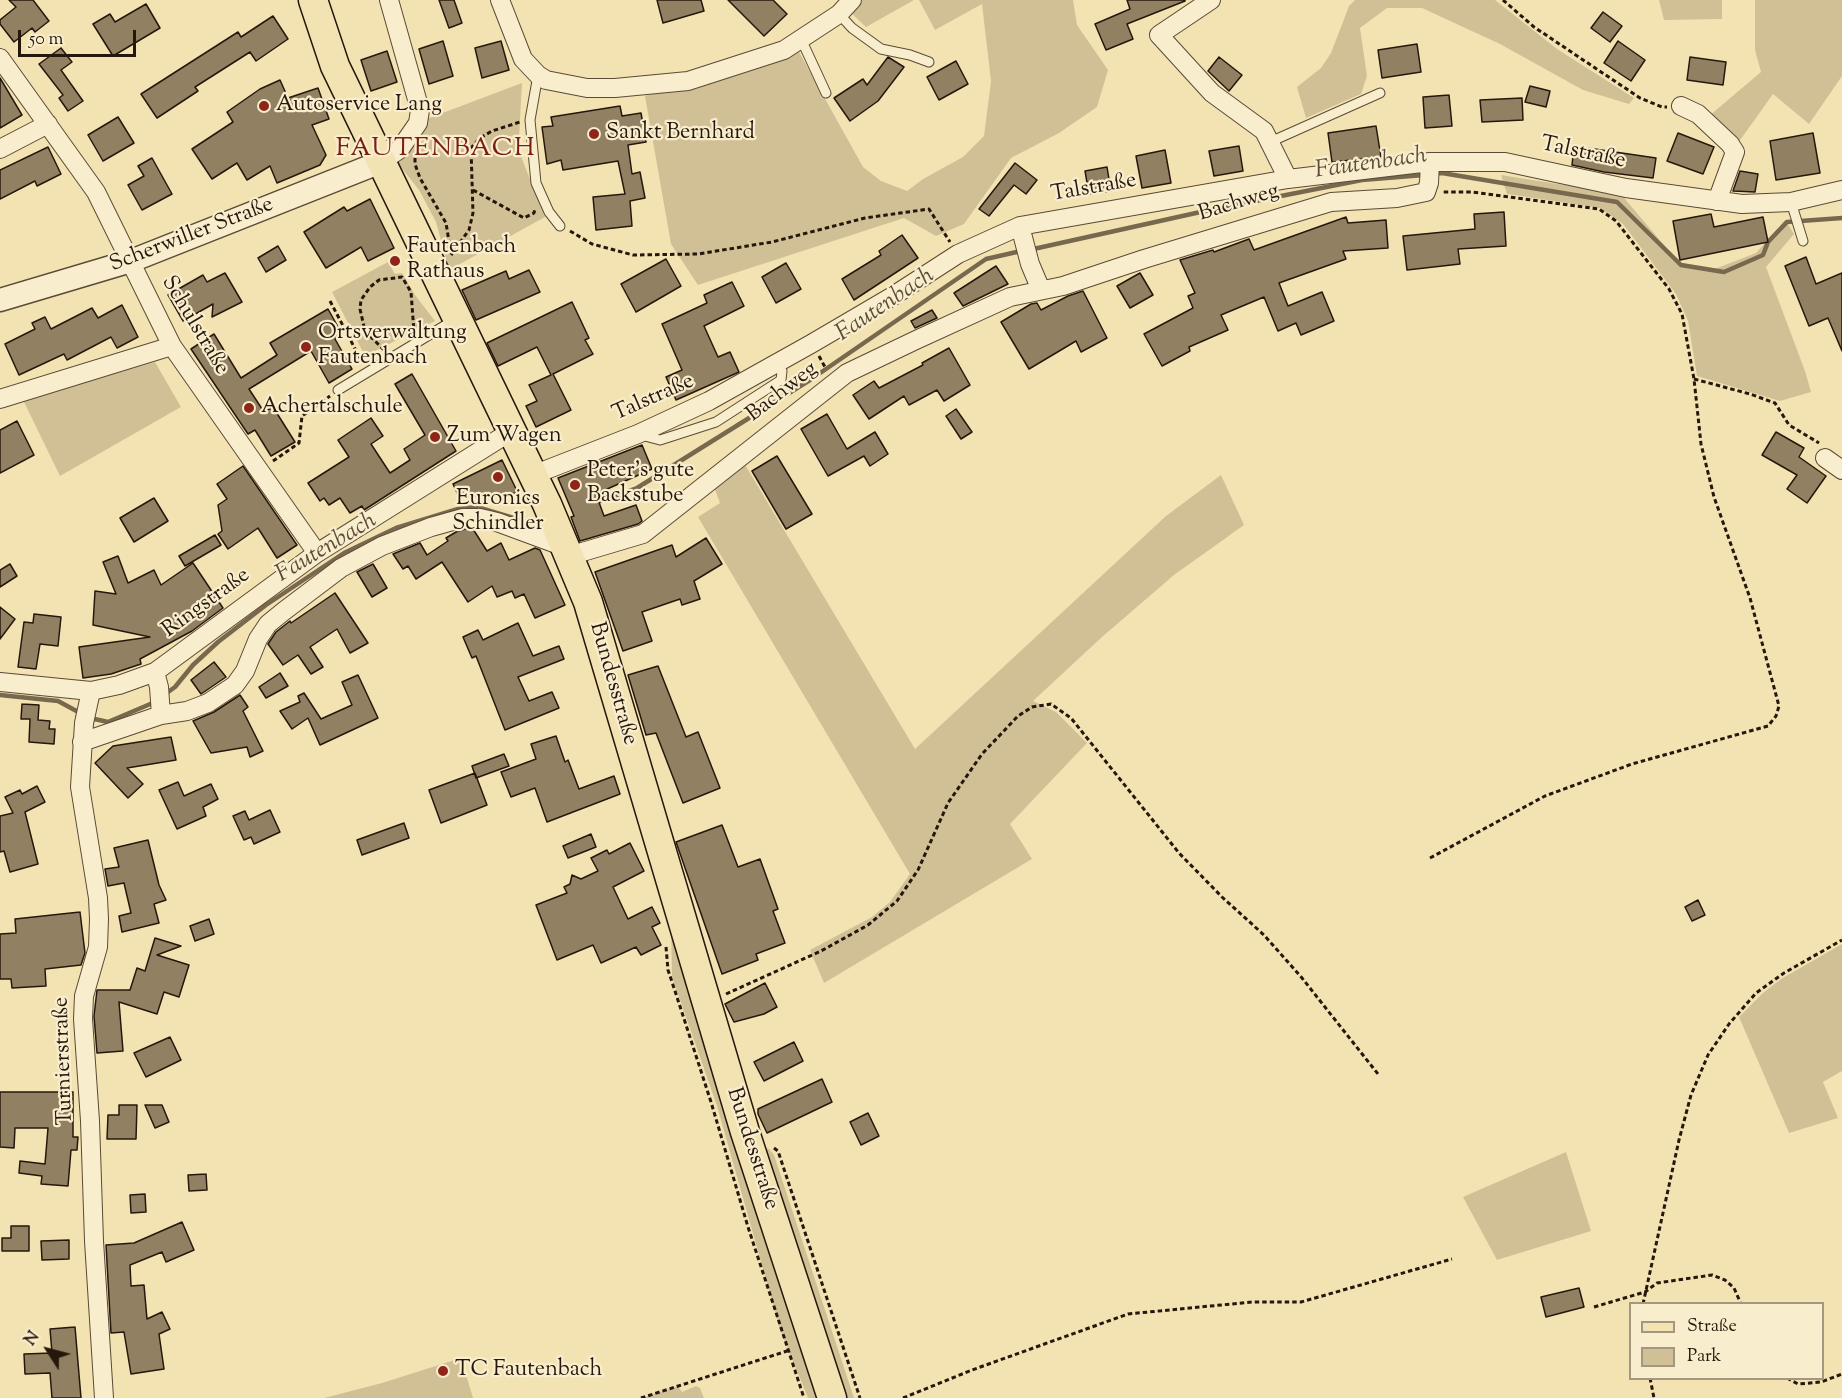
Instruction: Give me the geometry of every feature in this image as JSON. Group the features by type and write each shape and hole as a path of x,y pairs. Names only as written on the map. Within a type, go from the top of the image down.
{"main road":[{"name":"Bundesstraße","path":"313,0 335,66 533,475 588,602 745,1132 832,1398"}],"street":[{"path":"381,162 400,149 418,123 420,110 389,0"},
{"path":"500,0 523,59 538,75 546,80 586,88 615,88 688,81 784,50 839,14 852,0"},
{"path":"1211,0 1159,35 1212,93 1264,131 1288,178"},
{"name":"Schulstraße","path":"0,58 96,192 172,346 317,553"},
{"path":"1681,106 1698,114 1730,144 1735,152 1717,201"},
{"path":"0,149 48,124"},
{"name":"Scherwiller Straße","path":"0,300 131,261 381,162"},
{"path":"1428,187 1430,162"},
{"name":"Talstraße","path":"533,475 638,434 709,401 893,296 958,254 1020,226 1288,178 1430,162 1505,162 1626,188 1793,209 1842,190"},
{"name":"Bachweg","path":"559,531 643,534 847,373 1010,297 1063,286 1331,202 1397,198 1428,187"},
{"path":"1020,226 1030,264 1041,290"},
{"path":"0,399 172,346"},
{"name":"Ringstraße","path":"0,682 90,697 118,685 159,694 317,553 502,437 513,434"},
{"path":"1825,458 1842,470"},
{"path":"82,742 159,694 187,711 208,703 235,685 245,671 258,639 268,624 341,568 382,546 431,527 463,518 480,518 497,522 554,543 559,531"},
{"name":"Turnierstraße","path":"90,697 84,723 80,787 98,898 99,918 98,947 84,996 83,1019 104,1398"}],"lane":[{"path":"839,14 852,28 880,50 910,55 930,62"},
{"path":"801,39 826,93"},
{"path":"538,75 530,120 536,183 549,212 560,226"},
{"path":"1269,142 1380,93"},
{"path":"1793,209 1802,236"},
{"path":"338,390 457,318"}],"path":[{"path":"1503,0 1534,27 1640,98 1662,107 1681,106"},
{"path":"415,156 420,178 446,223 452,255 469,230 473,213 471,148 480,138 492,131 513,123 530,120"},
{"path":"473,190 524,218 534,213 536,183"},
{"path":"1428,187 1599,209 1616,221 1669,289 1682,314 1694,379 1704,455 1714,497 1750,598 1779,706 1776,716 1768,726 1632,764 1545,796 1430,858"},
{"path":"560,226 592,244 633,255 698,254 772,242 866,218 929,209 958,254"},
{"path":"390,358 365,331 360,309 361,300 370,287 379,280 402,277 411,292 412,327 418,342"},
{"path":"330,301 367,371"},
{"path":"350,338 365,331"},
{"path":"1694,379 1775,403 1789,424 1827,448 1825,458"},
{"path":"259,470 299,443 302,416 338,390"},
{"path":"706,1003 821,951 868,925 897,901 918,870 948,803 982,754 1018,716 1032,707 1051,704 1071,718 1179,853 1222,897 1264,934 1378,1074"},
{"path":"1643,1302 1678,1140 1691,1095 1708,1055 1729,1024 1756,993 1784,973 1842,940"},
{"path":"745,1132 752,1129 778,1151 860,1398"},
{"path":"903,1398 972,1370 1128,1314 1252,1302 1301,1302 1452,1259"},
{"path":"1594,1307 1645,1292 1657,1283 1712,1275 1725,1280 1734,1288 1740,1302"},
{"path":"641,1398 787,1351"},
{"path":"1791,1380 1798,1383 1821,1382 1842,1374"},
{"path":"1650,1380 1654,1398"}],"green space":[{"path":"856,0 914,0 866,27 847,9"},
{"path":"919,0 1073,0 1077,25 1108,70 1097,107 1059,133 1011,158 964,224 936,236 904,218 698,285 671,244 645,96 799,52 863,167 881,181 907,191 923,179 963,157 984,136 991,81 982,4 935,30"},
{"path":"1355,0 1495,0 1557,49 1634,98 1629,104 1583,90 1500,44 1422,8 1387,8 1360,28 1367,76 1361,94 1306,118 1297,87 1321,68 1331,53 1349,6"},
{"path":"1659,0 1722,0 1722,19 1664,20"},
{"path":"1755,0 1842,0 1842,76 1809,124 1773,94 1738,143 1709,116 1761,72 1755,50"},
{"path":"522,83 519,138 522,159 545,217 449,270 436,222 419,190 397,162 424,120"},
{"path":"1501,175 1619,192 1681,265 1712,270 1756,253 1785,220 1794,234 1766,267 1811,392 1780,401 1697,376 1688,321 1676,294 1623,224 1600,208 1507,194"},
{"path":"388,262 395,274 402,273 435,321 365,356 332,292"},
{"path":"155,362 181,407 60,476 23,400"},
{"path":"744,463 915,749 1166,516 1221,475 1244,525 1174,575 1033,701 1056,712 1087,743 1010,824 1032,859 824,983 810,950 872,917 890,902 910,874 698,517 720,503 714,487"},
{"path":"671,922 823,1398 808,1398 780,1329 717,1106 672,977"},
{"path":"1842,944 1842,1071 1823,1082 1838,1118 1789,1133 1739,1017 1781,979"},
{"path":"762,1147 769,1149 774,1155 854,1398 840,1398"},
{"path":"1566,1152 1591,1231 1497,1260 1463,1197"},
{"name":"TC Fautenbach","path":"461,1358 473,1398 324,1398 382,1383"},
{"path":"678,1386 682,1392 696,1386 700,1388 704,1398 642,1398"}],"building":[{"path":"9,0 33,0 49,21 35,32 32,28 14,42 0,24 0,20 16,7"},
{"path":"439,0 454,0 462,23 449,28"},
{"path":"657,0 701,0 704,11 663,23"},
{"path":"728,0 773,0 787,14 764,36"},
{"path":"1127,0 1185,1 1127,24 1133,39 1106,50 1095,24 1130,9"},
{"path":"146,4 160,28 113,56 93,24 110,14 115,22"},
{"path":"1603,12 1622,26 1610,42 1591,28"},
{"path":"273,16 288,39 256,61 250,52 195,87 198,91 157,118 141,94 238,32 241,37"},
{"path":"443,41 453,76 429,84 419,49"},
{"path":"501,41 509,70 482,78 475,48"},
{"path":"1618,41 1645,60 1631,81 1604,63"},
{"path":"1417,44 1421,72 1382,78 1378,50"},
{"path":"61,48 72,62 61,70 83,101 68,111 59,98 63,95 39,64"},
{"path":"387,51 397,82 371,91 361,60"},
{"path":"888,57 904,67 878,101 850,121 834,98 863,79 867,85"},
{"path":"1219,57 1242,75 1229,91 1208,71"},
{"path":"1690,57 1726,62 1723,85 1687,80"},
{"path":"956,61 968,84 939,100 927,77"},
{"path":"0,78 22,115 0,128"},
{"path":"280,80 288,98 318,88 329,119 312,125 326,155 320,165 277,183 270,166 247,180 237,163 212,179 192,149 233,122 227,112 260,89"},
{"path":"1530,86 1550,91 1546,107 1525,102"},
{"path":"1449,95 1452,126 1425,128 1423,97"},
{"path":"1522,98 1523,120 1482,122 1480,100"},
{"name":"Sankt Bernhard","path":"620,106 622,116 641,113 646,142 628,145 632,174 640,172 645,198 630,201 632,226 596,230 593,197 625,194 618,161 563,170 561,160 547,164 542,127 553,126 551,117"},
{"path":"118,117 134,143 103,161 88,135"},
{"path":"1376,126 1381,157 1332,162 1328,133"},
{"path":"1678,133 1714,147 1703,174 1667,161"},
{"path":"1813,133 1820,173 1776,180 1770,141"},
{"path":"1239,146 1243,171 1214,176 1209,151"},
{"path":"1574,146 1656,158 1653,178 1604,172 1572,165"},
{"path":"48,147 61,174 37,186 35,181 0,199 0,170"},
{"path":"1165,150 1171,183 1142,188 1136,156"},
{"path":"152,158 172,194 142,210 128,185 144,176 138,166"},
{"path":"1015,163 1037,180 1026,194 1014,185 989,216 979,209"},
{"path":"1107,167 1111,191 1089,194 1085,171"},
{"path":"1740,171 1758,174 1755,192 1733,191"},
{"path":"370,199 394,248 368,261 361,247 326,268 304,232 344,207 347,211"},
{"path":"1504,212 1506,246 1458,249 1460,264 1407,270 1403,236 1475,229 1474,214"},
{"path":"1711,214 1714,227 1763,217 1768,242 1680,260 1673,221"},
{"path":"1346,217 1348,223 1386,220 1388,248 1343,251 1346,259 1279,283 1288,306 1322,292 1334,321 1301,335 1296,323 1278,331 1264,297 1221,315 1228,330 1189,347 1190,351 1162,366 1144,334 1193,308 1188,296 1195,293 1180,260 1213,250 1214,252 1249,239 1254,250"},
{"path":"902,235 918,258 854,300 842,279 881,255 879,251"},
{"path":"278,246 286,260 266,272 258,258"},
{"path":"1806,257 1816,284 1842,273 1842,351 1828,318 1809,326 1785,266"},
{"path":"666,259 681,286 636,312 621,284"},
{"path":"786,263 801,289 776,303 762,277"},
{"path":"996,266 1008,284 963,306 954,293"},
{"path":"529,270 540,292 476,320 462,290 506,271 509,279"},
{"path":"225,273 242,302 212,317 213,304 183,321 168,295 203,275 207,282"},
{"path":"1140,273 1153,295 1130,308 1117,286"},
{"path":"732,282 744,306 704,326 718,357 730,352 739,372 676,400 666,377 682,370 662,324 707,303 704,295"},
{"path":"1083,291 1107,338 1081,352 1076,341 1029,369 1001,322 1031,304 1037,303 1041,310"},
{"path":"572,302 589,338 585,340 593,354 553,374 571,410 536,427 526,406 537,401 529,385 551,375 537,347 498,366 487,343"},
{"path":"122,305 138,337 117,348 111,337 67,360 64,354 19,375 5,344 35,329 32,323 45,317 51,329 92,308 98,318"},
{"path":"328,309 342,334 335,339 352,369 329,383 311,351 249,389 264,412 273,407 295,442 271,456 255,430 248,434 191,349 214,334 241,378 277,355 270,343"},
{"path":"932,310 937,318 915,328 911,321"},
{"path":"949,348 970,385 944,401 937,390 909,405 904,396 869,419 853,395 874,381 879,388 923,365 922,363"},
{"path":"412,374 456,451 364,510 362,506 350,513 340,498 329,505 324,498 320,501 308,483 349,457 338,440 371,418 383,436 371,444 390,473 410,460 404,449 425,435 395,384"},
{"path":"956,409 972,432 961,439 946,416"},
{"path":"827,414 847,449 875,432 888,454 870,466 864,456 828,476 801,429"},
{"path":"17,421 34,455 0,473 0,430"},
{"path":"1776,432 1804,448 1799,457 1826,476 1807,503 1787,489 1797,475 1762,455"},
{"path":"642,445 652,469 596,494 604,516 636,505 642,521 580,541 571,517 574,516 558,478"},
{"path":"777,456 812,514 786,529 752,471"},
{"path":"502,460 518,493 459,497 453,484"},
{"path":"243,466 297,545 277,558 258,528 228,549 218,534 222,531 218,505 227,499 217,484"},
{"path":"154,498 168,521 134,542 120,518"},
{"path":"465,529 473,529 487,551 501,543 509,560 535,548 540,550 565,605 535,618 524,594 515,598 512,591 497,597 492,586 468,602 442,562 416,579 408,566 403,569 393,554 420,543 427,555 448,541 446,538"},
{"path":"215,535 221,545 185,566 179,556"},
{"path":"706,538 722,564 694,581 700,599 682,605 680,599 642,612 652,641 623,651 595,572 672,545 676,557"},
{"path":"118,556 128,583 154,570 161,585 193,563 223,608 192,631 140,659 141,664 111,674 83,678 79,647 150,637 93,625 95,591 116,594 103,562"},
{"path":"10,564 17,576 0,587 0,570"},
{"path":"373,564 387,588 372,597 357,572"},
{"path":"335,593 368,643 350,653 337,629 310,647 323,667 311,674 298,655 283,665 268,644 276,632"},
{"path":"0,607 15,619 0,639"},
{"path":"34,614 61,617 58,646 40,644 36,669 18,667 24,622 33,623"},
{"path":"518,623 533,656 559,646 564,659 518,677 529,701 552,692 559,708 505,730 476,656 472,658 463,637 478,630 483,640"},
{"path":"214,662 226,677 201,694 191,680"},
{"path":"658,666 686,737 698,732 720,788 683,803 656,733 646,735 628,675"},
{"path":"280,673 288,686 266,698 259,687"},
{"path":"358,675 378,718 320,745 308,718 292,729 280,711 300,702 298,696 304,693 321,719 352,705 342,682"},
{"path":"240,695 248,707 243,711 263,751 250,757 247,747 211,753 193,721 214,712"},
{"path":"22,704 39,705 38,720 50,721 49,729 55,729 54,744 29,742 30,719 21,719"},
{"path":"556,736 565,762 568,760 579,789 614,776 620,794 547,822 535,788 511,797 501,772 536,759 531,744"},
{"path":"171,737 176,760 127,768 143,784 128,798 95,763 113,746"},
{"path":"504,754 509,766 476,778 472,766"},
{"path":"475,773 487,805 441,823 429,790"},
{"path":"178,782 184,796 211,784 218,799 203,807 206,816 177,829 159,790"},
{"path":"37,786 45,802 25,812 38,864 10,872 4,851 0,852 0,816 13,813 5,797 20,790 22,794"},
{"path":"270,810 280,832 254,844 251,837 244,840 233,816 245,811 249,820"},
{"path":"404,823 409,838 362,855 357,840"},
{"path":"722,825 738,867 760,859 778,909 773,911 785,943 756,954 758,960 722,974 676,842"},
{"path":"591,834 596,847 568,858 563,846"},
{"path":"148,840 159,885 166,900 154,904 159,923 122,932 119,916 131,913 124,883 108,886 105,869 119,867 114,848"},
{"path":"630,843 644,871 613,887 628,919 652,907 660,923 652,927 661,945 641,955 636,947 601,963 593,945 557,960 536,905 567,893 564,887 570,884 572,875 581,879 598,871 591,858 607,850 609,854"},
{"path":"1698,900 1705,915 1692,921 1685,907"},
{"path":"80,912 85,953 81,965 45,969 46,986 12,988 11,979 0,979 0,934 16,933 15,919"},
{"path":"209,919 214,934 195,941 190,926"},
{"path":"155,938 181,946 157,955 189,965 179,997 164,992 157,1014 119,1002 123,1051 97,1053 94,1016 97,990 130,990 137,968 145,971"},
{"path":"765,983 777,1007 764,1014 734,1022 725,1004"},
{"path":"170,1037 181,1060 146,1077 134,1053"},
{"path":"794,1042 803,1061 764,1081 754,1062"},
{"path":"822,1079 832,1102 767,1133 758,1109"},
{"path":"0,1092 73,1092 73,1137 78,1137 77,1150 71,1150 68,1186 41,1184 42,1176 19,1173 20,1161 45,1164 48,1128 15,1128 14,1148 0,1147"},
{"path":"119,1105 137,1105 136,1139 107,1139 108,1115 119,1115"},
{"path":"145,1105 162,1105 169,1122 155,1128"},
{"path":"868,1113 879,1136 861,1145 850,1122"},
{"path":"206,1174 207,1190 189,1191 188,1175"},
{"path":"145,1194 146,1212 131,1213 130,1195"},
{"path":"182,1222 194,1250 166,1262 162,1252 130,1265 131,1286 144,1285 147,1319 162,1312 170,1329 159,1334 164,1369 131,1374 124,1332 111,1333 106,1245 134,1243"},
{"path":"11,1226 29,1226 29,1251 2,1251 2,1238 11,1238"},
{"path":"69,1240 69,1259 42,1260 41,1241"},
{"path":"1579,1288 1584,1307 1546,1317 1541,1297"},
{"path":"75,1327 81,1398 52,1398 50,1373 25,1374 24,1354 52,1353 50,1329"}],"waterway":[{"name":"Fautenbach","path":"1433,174 1442,173 1617,202 1681,265 1724,272 1763,255 1768,242 1787,222 1842,218"},
{"name":"Fautenbach","path":"1029,250 1205,211 1362,180 1424,175"},
{"name":"Fautenbach","path":"595,503 637,488 810,380 986,259 1021,251"},
{"name":"Fautenbach","path":"164,695 175,687 193,665 218,642 266,605 344,553 396,528 458,509 477,507 530,523 543,519"},
{"name":"Fautenbach","path":"0,695 58,701 82,714"},
{"name":"Fautenbach","path":"90,718 108,722 155,702"}],"place":[{"name":"Autoservice Lang","path":"264,106"},
{"name":"Sankt Bernhard","path":"594,134"},
{"name":"Fautenbach Rathaus","path":"395,261"},
{"name":"Ortsverwaltung Fautenbach","path":"306,347"},
{"name":"Achertalschule","path":"249,408"},
{"name":"Zum Wagen","path":"435,437"},
{"name":"Euronics Schindler","path":"498,477"},
{"name":"Peter's gute Backstube","path":"575,485"},
{"name":"TC Fautenbach","path":"443,1371"}],"district":[{"name":"FAUTENBACH","path":"436,151"}]}
